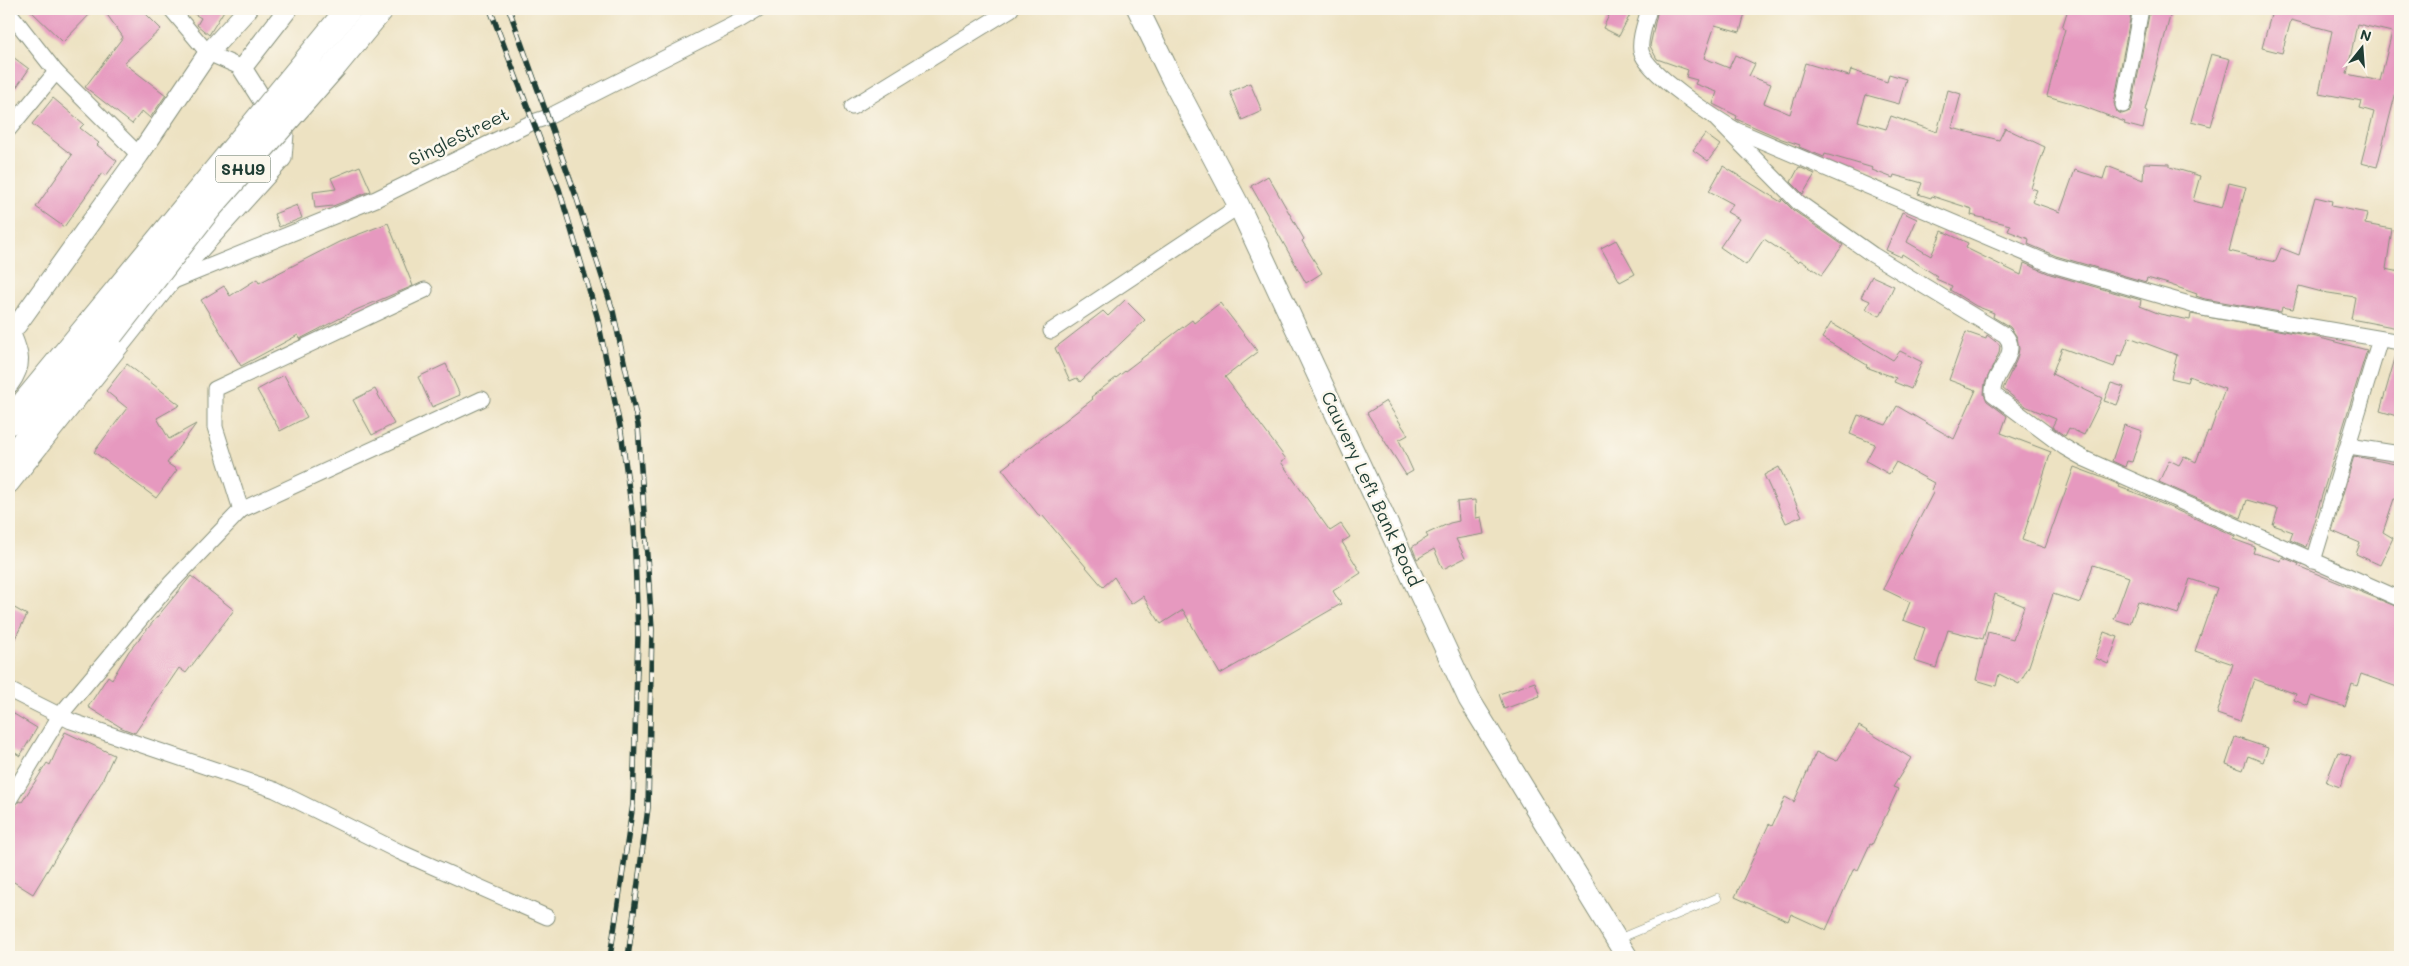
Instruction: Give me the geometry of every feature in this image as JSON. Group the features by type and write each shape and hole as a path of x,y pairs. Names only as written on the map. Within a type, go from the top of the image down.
{"highway":[{"name":"SHU9","path":"9,460 102,327 348,9"},
{"name":"SHU9","path":"9,422 102,327 334,66 381,9"}],"main road":[{"name":"Cauvery Left Bank Road","path":"1138,9 1172,79 1239,206 1469,699 1622,948"}],"street":[{"path":"9,484 169,283 282,158 284,134 242,68 208,54 171,9"},
{"path":"9,384 16,375 20,356 12,328 139,155 208,54 248,9"},
{"path":"242,68 288,9"},
{"name":"SingleStreet","path":"169,283 376,199 533,122 548,117 734,15 758,9"},
{"path":"852,108 1011,9"},
{"path":"1649,9 1642,43 1643,56 1691,102 1736,130 2052,265 2202,308 2400,342"},
{"path":"2123,105 2141,9"},
{"path":"9,12 56,72 139,155"},
{"path":"9,130 56,72"},
{"path":"1715,118 1798,202 1873,255 2005,335 2009,340 2010,349 1992,393 2017,414 2075,454 2400,599"},
{"path":"1051,331 1239,206"},
{"path":"241,510 214,427 215,389 425,290"},
{"path":"2313,561 2380,339"},
{"path":"9,800 61,714 170,584 241,510 482,399"},
{"path":"2349,446 2400,454"},
{"path":"9,690 61,714 71,721 275,790 400,852 547,917"}],"lane":[{"path":"1622,948 1637,930 1717,898"}],"building":[{"path":"29,9 95,9 63,42"},
{"path":"103,9 141,9 161,29 124,63 166,95 150,118 142,111 132,124 85,87 123,37"},
{"path":"186,9 225,9 209,35 197,25 201,18"},
{"path":"1612,9 1633,9 1619,36 1603,28"},
{"path":"1658,9 1746,9 1740,32 1715,25 1704,58 1729,68 1735,55 1755,64 1749,76 1771,84 1764,103 1790,114 1805,63 1849,76 1851,70 1887,82 1889,74 1906,79 1899,104 1866,95 1858,121 1886,129 1891,116 1937,132 1948,90 1961,94 1952,128 1999,140 2005,128 2045,147 2031,188 2037,190 2032,202 2060,212 2075,170 2103,179 2107,166 2143,180 2144,163 2170,164 2170,167 2200,176 2193,201 2222,208 2229,183 2246,187 2229,251 2275,262 2281,248 2299,255 2315,197 2332,201 2331,206 2367,213 2365,224 2392,229 2386,269 2400,272 2398,328 2351,319 2355,297 2299,286 2293,309 2282,307 2281,312 2205,299 2196,296 2197,294 2165,283 2147,278 2146,282 2056,256 2028,244 2029,239 2008,231 2010,225 1971,215 1972,209 1932,196 1931,198 1918,194 1922,183 1894,175 1893,178 1872,170 1873,168 1825,154 1824,157 1799,147 1800,145 1736,119 1737,116 1713,104 1717,92 1695,84 1697,80 1686,77 1688,70 1657,59 1650,46"},
{"path":"2068,9 2132,9 2114,103 2117,112 2122,114 2130,111 2132,107 2150,9 2172,9 2145,110 2147,111 2143,129 2124,124 2125,122 2082,106 2047,96 2065,29 2062,28"},
{"path":"2266,9 2400,9 2400,76 2377,167 2361,163 2374,112 2360,108 2362,101 2319,93 2332,31 2291,20 2282,53 2262,48 2271,15 2265,14","holes":["2357,24 2392,32 2380,81 2347,74"]},
{"path":"9,54 29,69 9,98"},
{"path":"2211,54 2230,59 2211,126 2191,121"},
{"path":"1250,83 1262,111 1242,120 1230,92"},
{"path":"53,98 84,124 80,128 117,161 106,176 102,173 64,227 36,207 72,155 32,124"},
{"path":"1705,134 1720,145 1708,161 1693,150"},
{"path":"360,166 371,191 333,206 315,208 313,192 336,189 331,178"},
{"path":"1723,166 1781,202 1782,199 1793,210 1843,245 1822,275 1800,260 1798,262 1764,239 1746,265 1720,247 1739,219 1727,212 1733,204 1709,191"},
{"path":"1799,167 1815,174 1803,194 1791,182"},
{"path":"1268,176 1304,239 1302,241 1322,273 1306,283 1251,186"},
{"path":"297,205 302,218 279,227 274,214"},
{"path":"1902,212 1917,219 1907,242 1931,256 1942,231 1968,243 1966,248 2021,275 2024,263 2050,274 2141,300 2140,306 2160,314 2190,320 2191,314 2316,337 2367,350 2306,547 2290,540 2293,532 2273,525 2278,509 2247,500 2241,518 2159,482 2169,460 2179,465 2184,456 2196,462 2208,431 2210,432 2225,389 2189,376 2187,382 2171,378 2177,355 2129,337 2122,356 2118,355 2114,367 2062,348 2052,374 2102,398 2084,435 2069,428 2065,436 2052,427 2056,419 2025,406 2003,389 2017,359 2019,349 2017,337 2010,327 1993,317 1994,313 1976,306 1950,290 1952,286 1936,279 1937,276 1902,254 1901,257 1886,250"},
{"path":"388,223 413,286 356,310 300,339 298,335 241,366 201,300 224,286 230,296 257,279 259,283 339,242"},
{"path":"1616,240 1635,274 1620,282 1601,248"},
{"path":"1872,276 1894,286 1880,316 1866,309 1870,301 1861,297"},
{"path":"1125,300 1145,320 1080,382 1077,378 1070,381 1055,348 1103,311 1108,316"},
{"path":"1220,303 1258,352 1225,377 1286,459 1281,462 1330,531 1341,524 1350,537 1342,542 1361,573 1333,591 1341,604 1220,674 1183,610 1161,624 1143,596 1131,604 1114,577 1103,587 1042,515 1040,517 1002,469 1093,399 1091,397 1192,320 1194,323"},
{"path":"1831,323 1893,360 1900,351 1922,362 1911,389 1894,382 1896,378 1866,367 1867,365 1822,338"},
{"path":"1966,332 1986,339 1987,335 2000,345 1999,353 1985,383 1984,394 1987,401 2007,416 2001,433 2051,452 2022,540 2045,548 2074,467 2106,479 2120,485 2119,487 2235,536 2233,539 2255,547 2253,553 2281,561 2282,557 2299,564 2298,566 2400,608 2400,688 2361,674 2357,686 2352,684 2345,707 2311,696 2308,706 2294,700 2296,694 2254,679 2240,722 2217,714 2233,664 2195,651 2217,588 2190,579 2178,614 2138,601 2130,624 2114,619 2129,577 2093,565 2080,603 2053,594 2029,666 2019,684 1999,674 1996,686 1976,680 1988,632 2013,639 2024,606 1995,594 1983,639 1948,630 1936,668 1914,661 1925,628 1903,620 1910,602 1883,589 1934,491 1931,490 1934,483 1896,462 1889,474 1866,461 1875,444 1850,434 1858,415 1886,425 1897,406 1954,439 1976,390 1949,380"},
{"path":"2396,355 2400,356 2400,417 2380,411"},
{"path":"127,364 180,405 157,418 169,439 196,424 167,463 177,470 156,498 94,452 127,408 106,391"},
{"path":"446,364 460,395 432,407 418,377"},
{"path":"284,375 307,417 280,431 257,390"},
{"path":"2111,383 2124,387 2117,405 2104,401"},
{"path":"375,389 394,424 372,435 353,400"},
{"path":"1386,401 1408,435 1399,440 1413,471 1406,475 1367,413"},
{"path":"2124,425 2142,431 2132,462 2127,461 2125,467 2112,461"},
{"path":"2354,456 2400,465 2400,500 2394,499 2383,532 2393,538 2380,565 2356,554 2360,543 2332,531"},
{"path":"1779,467 1802,516 1786,523 1764,475"},
{"path":"1475,500 1476,518 1481,517 1484,534 1456,539 1465,558 1443,569 1434,549 1417,559 1412,547 1428,537 1426,534 1459,521 1457,502"},
{"path":"191,576 234,610 186,673 179,668 135,733 122,728 88,707 108,676 112,679 129,651"},
{"path":"9,605 27,615 9,650"},
{"path":"2104,632 2118,637 2108,664 2095,658"},
{"path":"1535,682 1540,696 1504,709 1499,694"},
{"path":"9,711 37,728 20,756 9,749"},
{"path":"1859,726 1911,758 1893,787 1898,789 1872,845 1870,844 1858,870 1854,868 1826,930 1791,914 1788,921 1735,897 1769,824 1772,826 1785,797 1794,802 1816,752 1837,761"},
{"path":"65,732 114,755 101,783 33,894 9,879 9,809 14,808 19,801 22,802 47,763 50,765"},
{"path":"2235,737 2268,748 2263,762 2248,756 2243,770 2226,764"},
{"path":"2338,752 2351,756 2340,787 2326,782"}],"railway":[{"path":"490,9 559,189 597,316 621,431 634,527 638,635 633,804 610,957"},
{"path":"509,9 576,196 613,311 638,425 652,629 648,808 628,957"}]}
